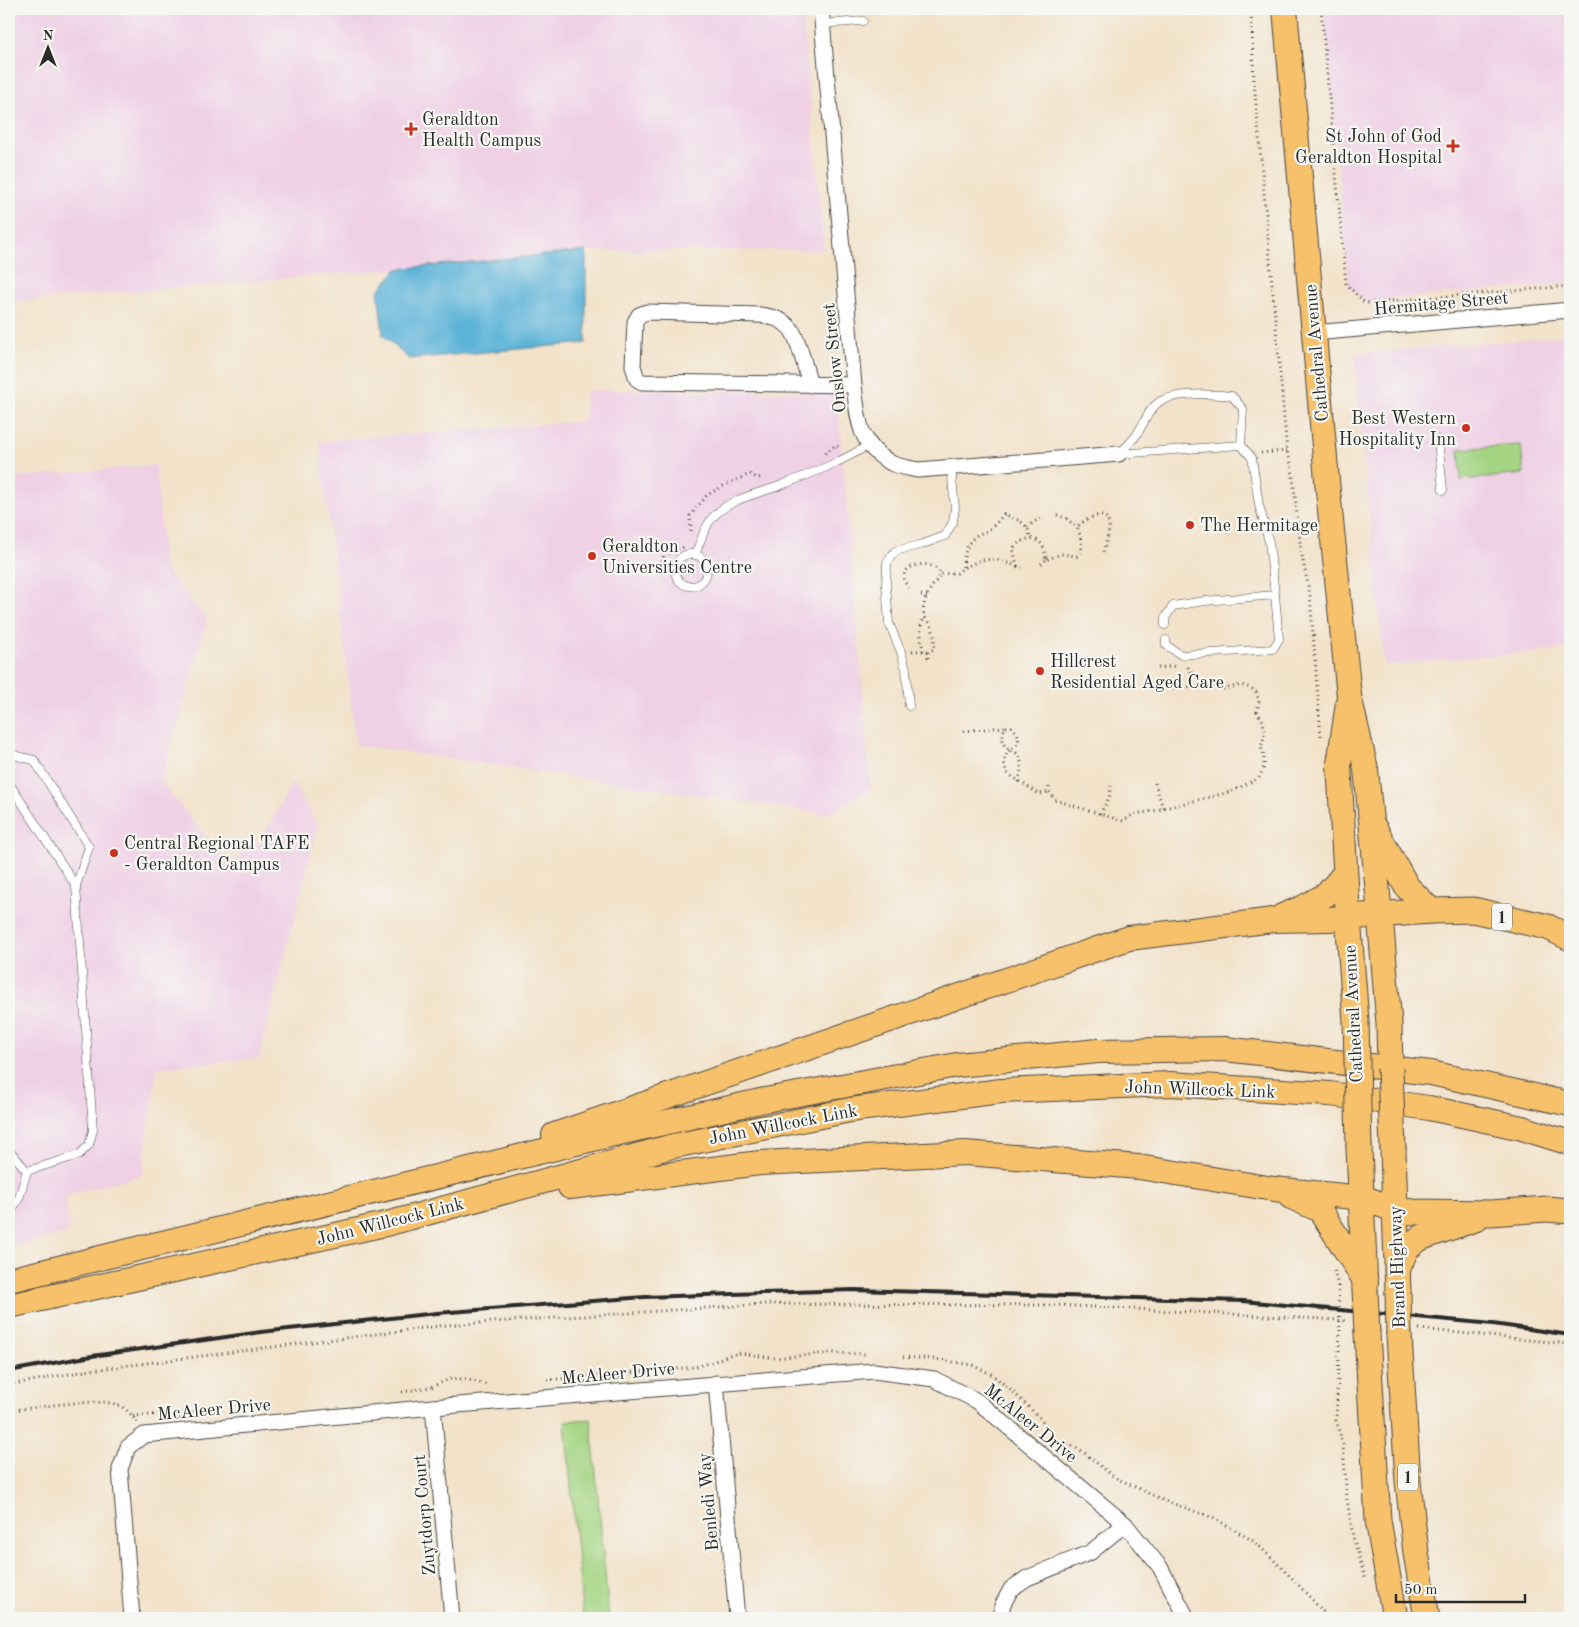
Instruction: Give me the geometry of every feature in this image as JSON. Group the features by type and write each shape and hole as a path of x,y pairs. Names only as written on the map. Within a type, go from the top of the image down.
{"highway":[{"path":"1372,824 1406,887 1431,911"},
{"name":"1","path":"1348,917 1473,910 1548,927 1570,938"},
{"name":"Brand Highway","path":"1380,915 1389,1024 1398,1281 1406,1332 1408,1481 1416,1553 1427,1618"},
{"name":"Cathedral Avenue","path":"1348,917 1356,1021 1359,1147 1366,1285 1360,1327"},
{"path":"1363,1198 1396,1210"},
{"name":"1","path":"1396,1210 1491,1213 1547,1209 1570,1212"},
{"name":"1","path":"1398,1281 1406,1249 1420,1238 1491,1213"},
{"name":"Brand Highway","path":"1360,1327 1378,1520 1395,1618"}],"main road":[{"name":"Cathedral Avenue","path":"1285,9 1328,491 1349,696 1366,769 1380,915"},
{"name":"Cathedral Avenue","path":"1348,917 1339,764 1349,696"},
{"path":"1273,920 1304,907 1327,894 1346,873"},
{"path":"301,1209 547,1137 1129,938 1273,920 1348,917"},
{"name":"John Willcock Link","path":"9,1280 606,1136 765,1100 957,1065 1098,1051 1225,1049 1431,1073 1570,1104"},
{"name":"John Willcock Link","path":"9,1306 390,1223 669,1147 850,1110 1002,1091 1170,1084 1330,1094 1430,1108 1522,1128 1570,1143"},
{"path":"390,1223 580,1185 760,1162 966,1153 1139,1166 1274,1189 1363,1198"},
{"path":"1274,1189 1320,1210 1366,1285"}],"street":[{"name":"Onslow Street","path":"821,9 854,385 862,434 876,452 892,463 918,470 1118,454"},
{"name":"Hermitage Street","path":"1314,333 1570,310"},
{"path":"810,385 801,352 791,329 776,318 759,315 647,312 639,315 635,322 633,366 637,379 642,382 810,385 854,385"},
{"name":"McAleer Drive","path":"132,1618 120,1468 128,1447 144,1435 716,1383 874,1371 934,1379 978,1401 1125,1524 1160,1567 1187,1618"},
{"name":"Benledi Way","path":"716,1383 737,1618"},
{"name":"Zuytdorp Court","path":"433,1408 452,1618"},
{"path":"1002,1618 1002,1606 1011,1589 1027,1578 1091,1552 1125,1524"}],"lane":[{"path":"822,24 863,21"},
{"path":"1118,454 1135,438 1147,416 1158,402 1181,395 1212,394 1232,396 1244,409 1241,445 1252,458 1259,505 1269,542 1278,640 1273,649 1181,655 1166,646 1166,640"},
{"path":"1438,440 1443,490"},
{"path":"695,555 713,517 725,508 740,499 779,486 841,461 870,444"},
{"path":"1118,454 1241,445"},
{"path":"909,706 906,669 889,623 886,585 887,563 895,551 924,544 945,536 953,522 955,508 952,468"},
{"path":"695,555 705,562 707,574 700,584 688,586 678,579 676,567 683,557 695,555"},
{"path":"1165,625 1165,618 1173,606 1205,601 1275,595"},
{"path":"9,754 34,760 89,847 76,886 93,1130 89,1145 78,1155 26,1171"},
{"path":"9,783 76,886"},
{"path":"9,1150 26,1171"},
{"path":"9,1215 20,1198 26,1171"}],"path":[{"path":"1250,9 1254,80 1287,451 1292,468 1300,551 1310,595 1322,740"},
{"path":"1322,9 1346,284 1348,288 1367,303 1570,286"},
{"path":"1258,453 1287,451"},
{"path":"963,568 967,545 976,536 987,531 1004,514 1025,524 1030,530 1030,539"},
{"path":"1041,564 1061,554 1077,556 1082,552 1081,538 1077,527 1058,515"},
{"path":"1077,527 1089,517 1096,515 1107,519 1109,526 1103,554"},
{"path":"1027,527 1043,516"},
{"path":"1017,566 1013,548 1025,539 1040,541 1044,546 1046,560"},
{"path":"662,562 665,552"},
{"path":"909,588 904,581 905,572 910,567 919,565 930,565 941,574 957,573 963,568 981,560 994,559 1022,568"},
{"path":"901,652 928,652 934,650 935,640 930,623 925,617 924,603 929,591 941,574"},
{"path":"922,595 927,596"},
{"path":"923,651 920,635 921,623 925,617"},
{"path":"928,652 928,662"},
{"path":"1191,672 1192,687"},
{"path":"1049,787 1049,792 1055,800 1123,821 1134,814 1230,792 1259,778 1264,767 1264,756 1261,747 1265,734 1263,720 1257,712 1259,701 1256,692 1251,688 1241,685 1225,689 1192,687 1160,689"},
{"path":"1005,727 1002,734 1003,741 1006,747 1018,753 1021,760 1019,782"},
{"path":"964,731 1012,727 1017,731 1019,740 1017,746 1007,752 1004,762 1006,773 1039,794 1049,792"},
{"path":"1155,783 1163,808"},
{"path":"1100,814 1109,798 1111,786"},
{"path":"1338,1286 1340,1330 1336,1420 1343,1445 1352,1537 1367,1583"},
{"path":"9,1385 91,1370 447,1325 766,1304 1057,1305 1323,1319 1360,1327"},
{"path":"1406,1332 1570,1344"},
{"path":"546,1380 695,1367 729,1355 741,1353 773,1358 831,1353 877,1355"},
{"path":"896,1356 972,1365 993,1375 1041,1419 1053,1436 1082,1451 1114,1476 1163,1500 1214,1518 1255,1542 1293,1578 1329,1618"},
{"path":"400,1393 431,1387 450,1379 465,1379 494,1385"},
{"path":"9,1411 98,1402 117,1404 133,1416 139,1426"},
{"path":"133,1416 212,1411"}],"shaded area":[{"name":"Geraldton Health Campus","path":"9,9 802,9 824,250 586,251 9,302"},
{"name":"St John of God Geraldton Hospital","path":"1324,9 1570,9 1570,283 1366,301 1349,287"},
{"name":"Best Western Hospitality Inn","path":"1570,335 1570,649 1384,665 1354,354"},
{"name":"Geraldton Universities Centre","path":"586,390 837,392 871,788 827,814 356,745 319,441 585,421"},
{"name":"Central Regional TAFE - Geraldton Campus","path":"156,465 164,568 207,619 161,782 228,863 259,843 292,783 318,825 259,1058 157,1068 142,1175 66,1195 68,1233 9,1248 9,478"}],"green space":[{"path":"1521,445 1524,474 1461,480 1459,449"},
{"path":"591,1419 609,1618 583,1618 565,1421"}],"water":[{"path":"586,251 586,343 409,359 383,335 378,291 397,269"}],"railway":[{"path":"9,1371 92,1356 261,1332 437,1313 645,1297 853,1290 1243,1301 1493,1324 1570,1335"}],"place":[{"name":"Geraldton Health Campus","path":"411,129"},
{"name":"St John of God Geraldton Hospital","path":"1453,146"},
{"name":"Best Western Hospitality Inn","path":"1466,428"},
{"name":"The Hermitage","path":"1190,525"},
{"name":"Geraldton Universities Centre","path":"592,556"},
{"name":"Hillcrest Residential Aged Care","path":"1040,671"},
{"name":"Central Regional TAFE - Geraldton Campus","path":"114,853"}]}
